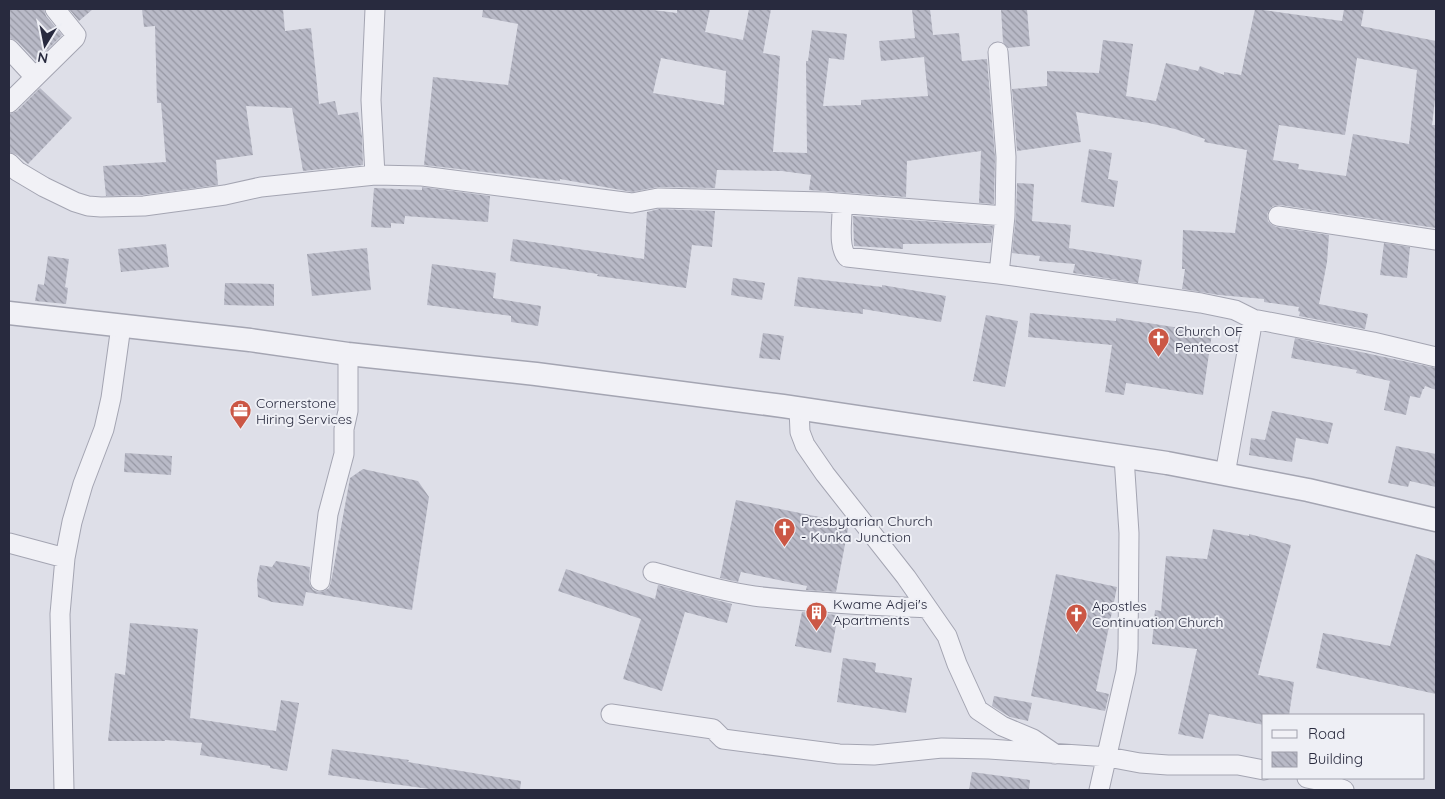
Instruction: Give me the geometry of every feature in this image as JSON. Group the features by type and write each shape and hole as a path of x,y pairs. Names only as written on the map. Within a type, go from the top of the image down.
{"street":[{"path":"9,104 76,35 55,9"},
{"path":"375,9 371,100 375,175"},
{"path":"9,49 35,77"},
{"path":"998,52 1006,156 1005,216 999,274"},
{"path":"9,163 18,171 44,187 75,202 101,207 144,206 225,195 261,187 375,175 422,176 632,203 658,198 824,202 842,205 1005,216"},
{"path":"842,205 841,243 847,257 999,274 1201,303 1235,310 1253,319 1373,342 1436,357"},
{"path":"1278,216 1436,240"},
{"path":"9,313 250,340 348,354 639,386 799,409 1167,463 1308,490 1436,520"},
{"path":"1224,474 1253,319"},
{"path":"64,790 60,614 65,558 72,522 83,484 104,429 111,398 121,326"},
{"path":"320,581 328,514 344,454 344,430 348,411 348,354"},
{"path":"799,409 800,432 813,458 906,577 946,636 978,710 1002,726 1033,739 1056,754"},
{"path":"1099,790 1108,758 1126,671 1128,649 1129,533 1124,457"},
{"path":"9,543 65,558"},
{"path":"653,572 699,585 752,596 811,602 926,608"},
{"path":"611,714 713,729 723,739 840,754 874,754 942,748 989,749 1108,758 1168,765 1238,765 1262,770"},
{"path":"1312,779 1344,790"}],"building":[{"path":"9,9 44,9 46,16 62,35 36,61 17,41 9,38"},
{"path":"69,9 93,9 79,21"},
{"path":"142,9 283,9 285,31 311,28 319,104 335,101 338,115 358,112 362,136 363,165 303,171 292,108 246,106 253,155 216,160 218,185 143,195 106,196 103,166 166,162 161,103 157,103 155,26 144,27"},
{"path":"483,9 645,9 677,13 677,9 710,9 705,32 743,40 749,9 771,9 763,53 780,56 773,152 807,153 806,61 808,61 812,30 847,34 844,60 829,58 823,106 861,105 861,100 928,96 924,57 881,61 879,41 915,38 912,9 930,9 933,35 959,33 962,61 987,59 995,157 994,204 979,203 981,151 907,161 906,197 809,190 811,175 782,171 717,170 715,188 658,187 632,192 560,179 560,181 424,165 433,77 508,85 518,24 482,17","holes":["661,58 726,71 724,105 653,93"]},
{"path":"1001,9 1027,9 1030,46 1008,48 1003,42"},
{"path":"1255,9 1342,21 1344,9 1364,9 1361,26 1436,41 1436,91 1432,125 1436,125 1436,228 1280,205 1273,206 1267,214 1268,221 1276,227 1329,235 1327,262 1319,304 1368,314 1365,329 1299,316 1299,307 1264,302 1264,299 1182,289 1185,269 1182,269 1183,230 1235,233 1247,150 1204,142 1205,139 1149,123 1076,112 1081,142 1017,151 1012,89 1047,86 1047,71 1099,73 1103,40 1133,44 1126,96 1156,101 1166,63 1198,71 1200,66 1224,75 1224,72 1241,75","holes":["1357,58 1417,70 1409,144 1353,134 1346,176 1298,169 1299,164 1273,160 1279,125 1345,135"]},
{"path":"40,88 72,118 28,164 17,155 9,152 9,114 17,111"},
{"path":"1089,149 1112,153 1108,179 1118,181 1114,207 1081,202"},
{"path":"1017,183 1034,184 1032,221 1071,225 1069,248 1142,260 1138,283 1073,273 1075,264 1039,261 1040,256 1012,253"},
{"path":"422,187 490,196 488,222 405,216 404,224 391,223 391,228 371,227 374,188 422,190"},
{"path":"659,209 715,211 712,247 692,245 686,288 597,276 598,274 510,261 513,239 644,259 647,212"},
{"path":"853,216 993,226 991,243 903,244 903,249 854,246"},
{"path":"1384,243 1410,247 1407,278 1380,275"},
{"path":"166,244 169,267 121,272 118,249"},
{"path":"367,248 371,290 312,296 307,254"},
{"path":"48,256 69,259 65,287 68,288 66,304 35,301 38,284 44,285"},
{"path":"432,264 496,273 493,298 541,306 538,326 511,322 511,316 427,305"},
{"path":"798,277 882,287 882,285 946,296 941,322 863,309 863,314 794,306"},
{"path":"733,278 765,283 762,300 731,295"},
{"path":"225,283 274,284 274,306 224,305"},
{"name":"Church OF Pentecost","path":"1030,313 1116,321 1116,318 1212,333 1203,395 1126,383 1124,395 1105,392 1112,345 1028,337"},
{"path":"986,315 1018,321 1005,387 973,381"},
{"path":"763,333 784,336 780,360 759,358"},
{"path":"1295,338 1436,368 1436,390 1425,386 1420,398 1410,396 1406,415 1384,410 1390,381 1356,373 1357,370 1291,358"},
{"path":"1272,411 1333,423 1328,444 1296,438 1292,462 1249,455 1251,438 1265,440"},
{"path":"1396,446 1436,454 1436,487 1410,481 1408,487 1388,483"},
{"path":"125,453 172,456 171,475 124,472"},
{"path":"363,469 418,481 429,497 412,610 306,592 303,606 272,602 258,597 257,579 260,565 272,567 276,561 310,567 309,580 313,590 319,592 329,588 350,478"},
{"name":"Presbytarian Church - Kunka Junction","path":"736,500 849,523 836,592 806,590 807,586 741,572 738,582 720,578"},
{"path":"1213,529 1249,536 1249,534 1291,545 1258,675 1294,682 1289,714 1262,714 1262,725 1209,714 1203,739 1178,734 1197,649 1152,644 1155,610 1161,611 1166,556 1207,559"},
{"path":"1416,554 1436,561 1436,694 1316,668 1323,633 1390,646"},
{"path":"566,569 655,599 658,585 732,604 727,623 685,612 662,691 623,679 641,619 558,591"},
{"name":"Apostles Continuation Church","path":"1056,574 1117,587 1096,691 1109,694 1105,711 1031,696"},
{"name":"Kwame Adjei's Apartments","path":"802,612 838,615 831,653 795,646"},
{"path":"130,623 198,629 190,718 276,731 281,700 299,703 287,771 270,768 270,766 200,755 202,743 165,740 108,741 115,673 125,675"},
{"path":"843,658 876,663 875,672 912,678 906,713 837,702"},
{"path":"994,696 1032,703 1028,721 1010,717 992,706"},
{"path":"332,749 409,760 408,762 521,781 520,790 437,790 328,775"},
{"path":"972,772 1030,780 1029,790 969,790"}],"place":[{"name":"Church OF Pentecost","path":"1159,358"},
{"name":"Cornerstone Hiring Services","path":"240,430"},
{"name":"Presbytarian Church - Kunka Junction","path":"785,548"},
{"name":"Kwame Adjei's Apartments","path":"817,631"},
{"name":"Apostles Continuation Church","path":"1076,633"}]}
